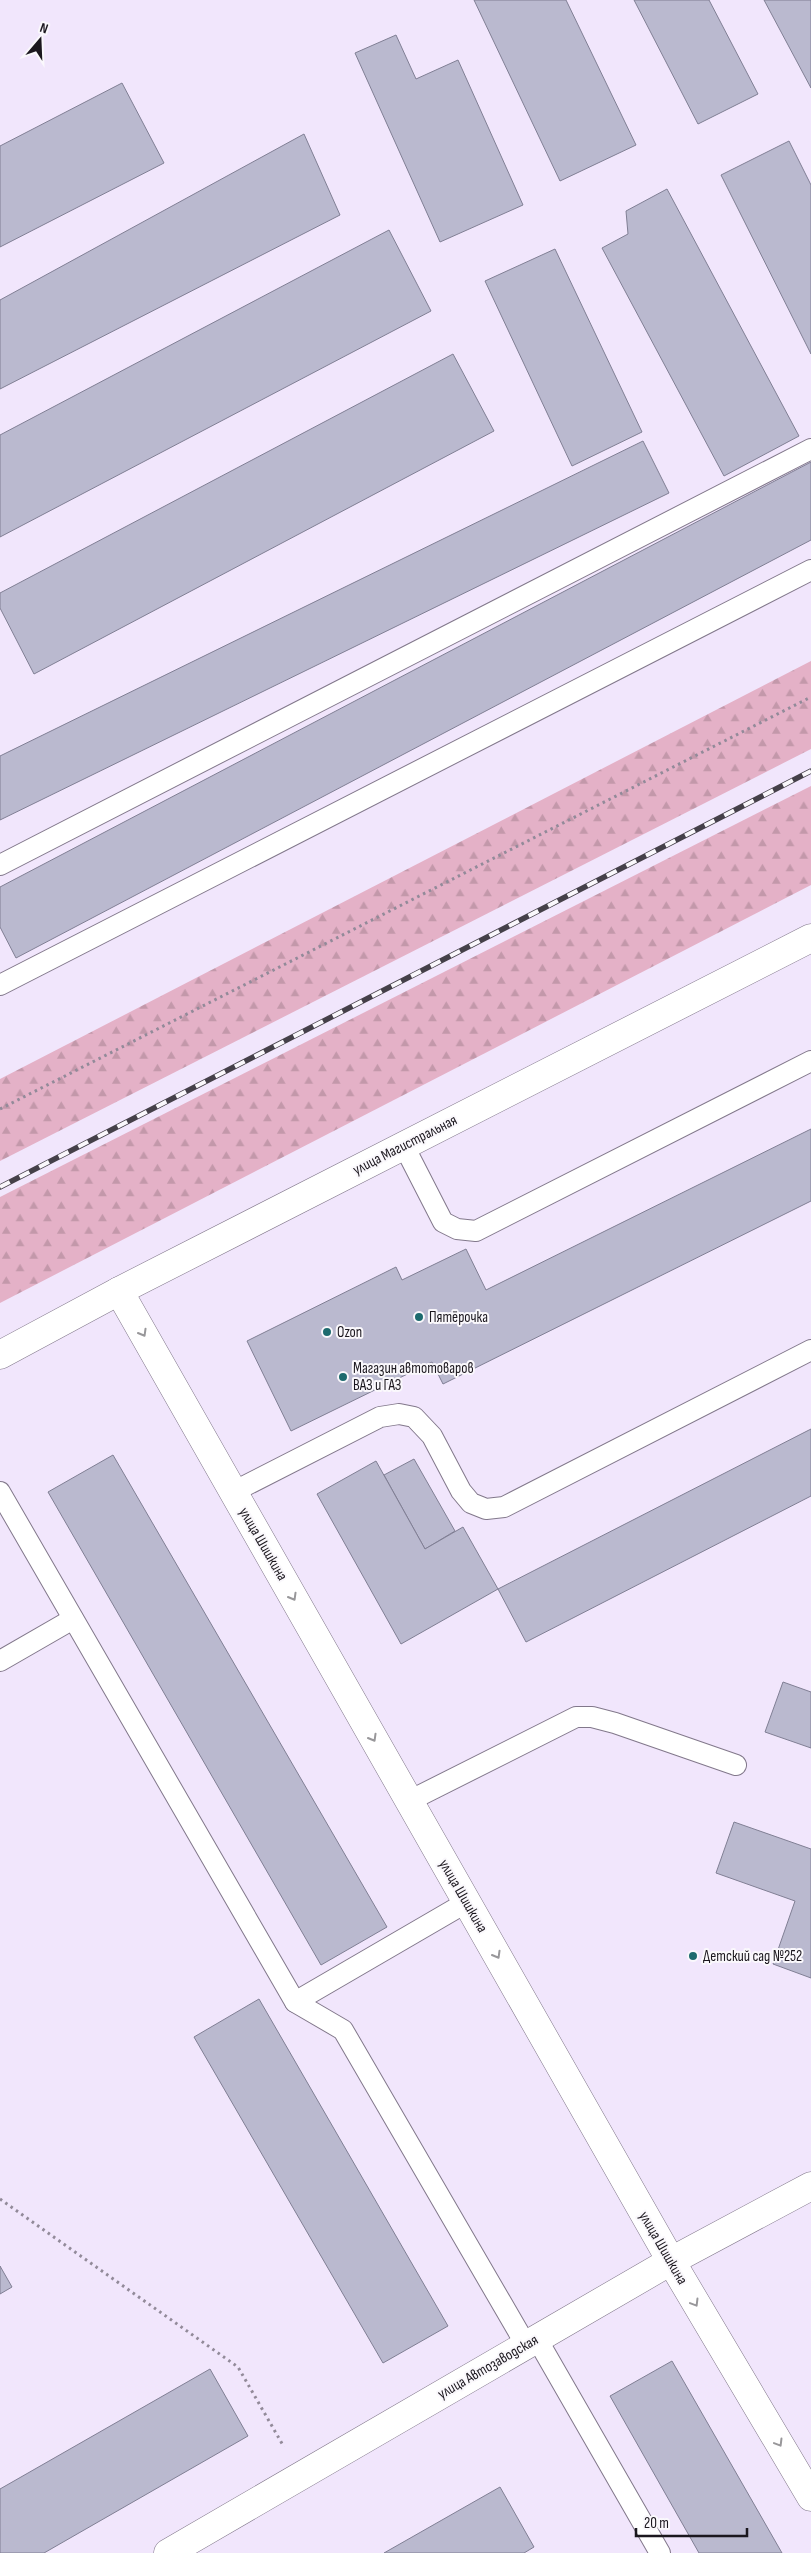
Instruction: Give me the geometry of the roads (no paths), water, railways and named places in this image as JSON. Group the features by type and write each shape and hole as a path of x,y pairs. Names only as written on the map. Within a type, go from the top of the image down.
{"street":[{"name":"улица Магистральная","path":"0,1355 119,1291 811,938"},
{"name":"улица Шишкина","path":"119,1291 670,2261 811,2497"},
{"name":"улица Автозаводская","path":"168,2553 670,2261 811,2186"}],"lane":[{"path":"0,865 811,449"},
{"path":"0,985 811,570"},
{"path":"404,1146 442,1222 457,1229 476,1231 811,1061"},
{"path":"233,1492 380,1417 399,1414 414,1417 432,1436 461,1491 471,1503 486,1509 504,1507 811,1350"},
{"path":"0,1492 294,2002 343,2030 660,2553"},
{"path":"0,1661 74,1619"},
{"path":"409,1801 576,1718 592,1717 615,1723 736,1765"},
{"path":"294,2002 467,1902"}],"railway":[{"path":"0,1187 811,771"}],"place":[{"name":"Пятёрочка","path":"419,1317"},
{"name":"Ozon","path":"327,1332"},
{"name":"Магазин автотоваров ВАЗ и ГАЗ","path":"343,1377"},
{"name":"Детский сад №252","path":"693,1956"}]}
